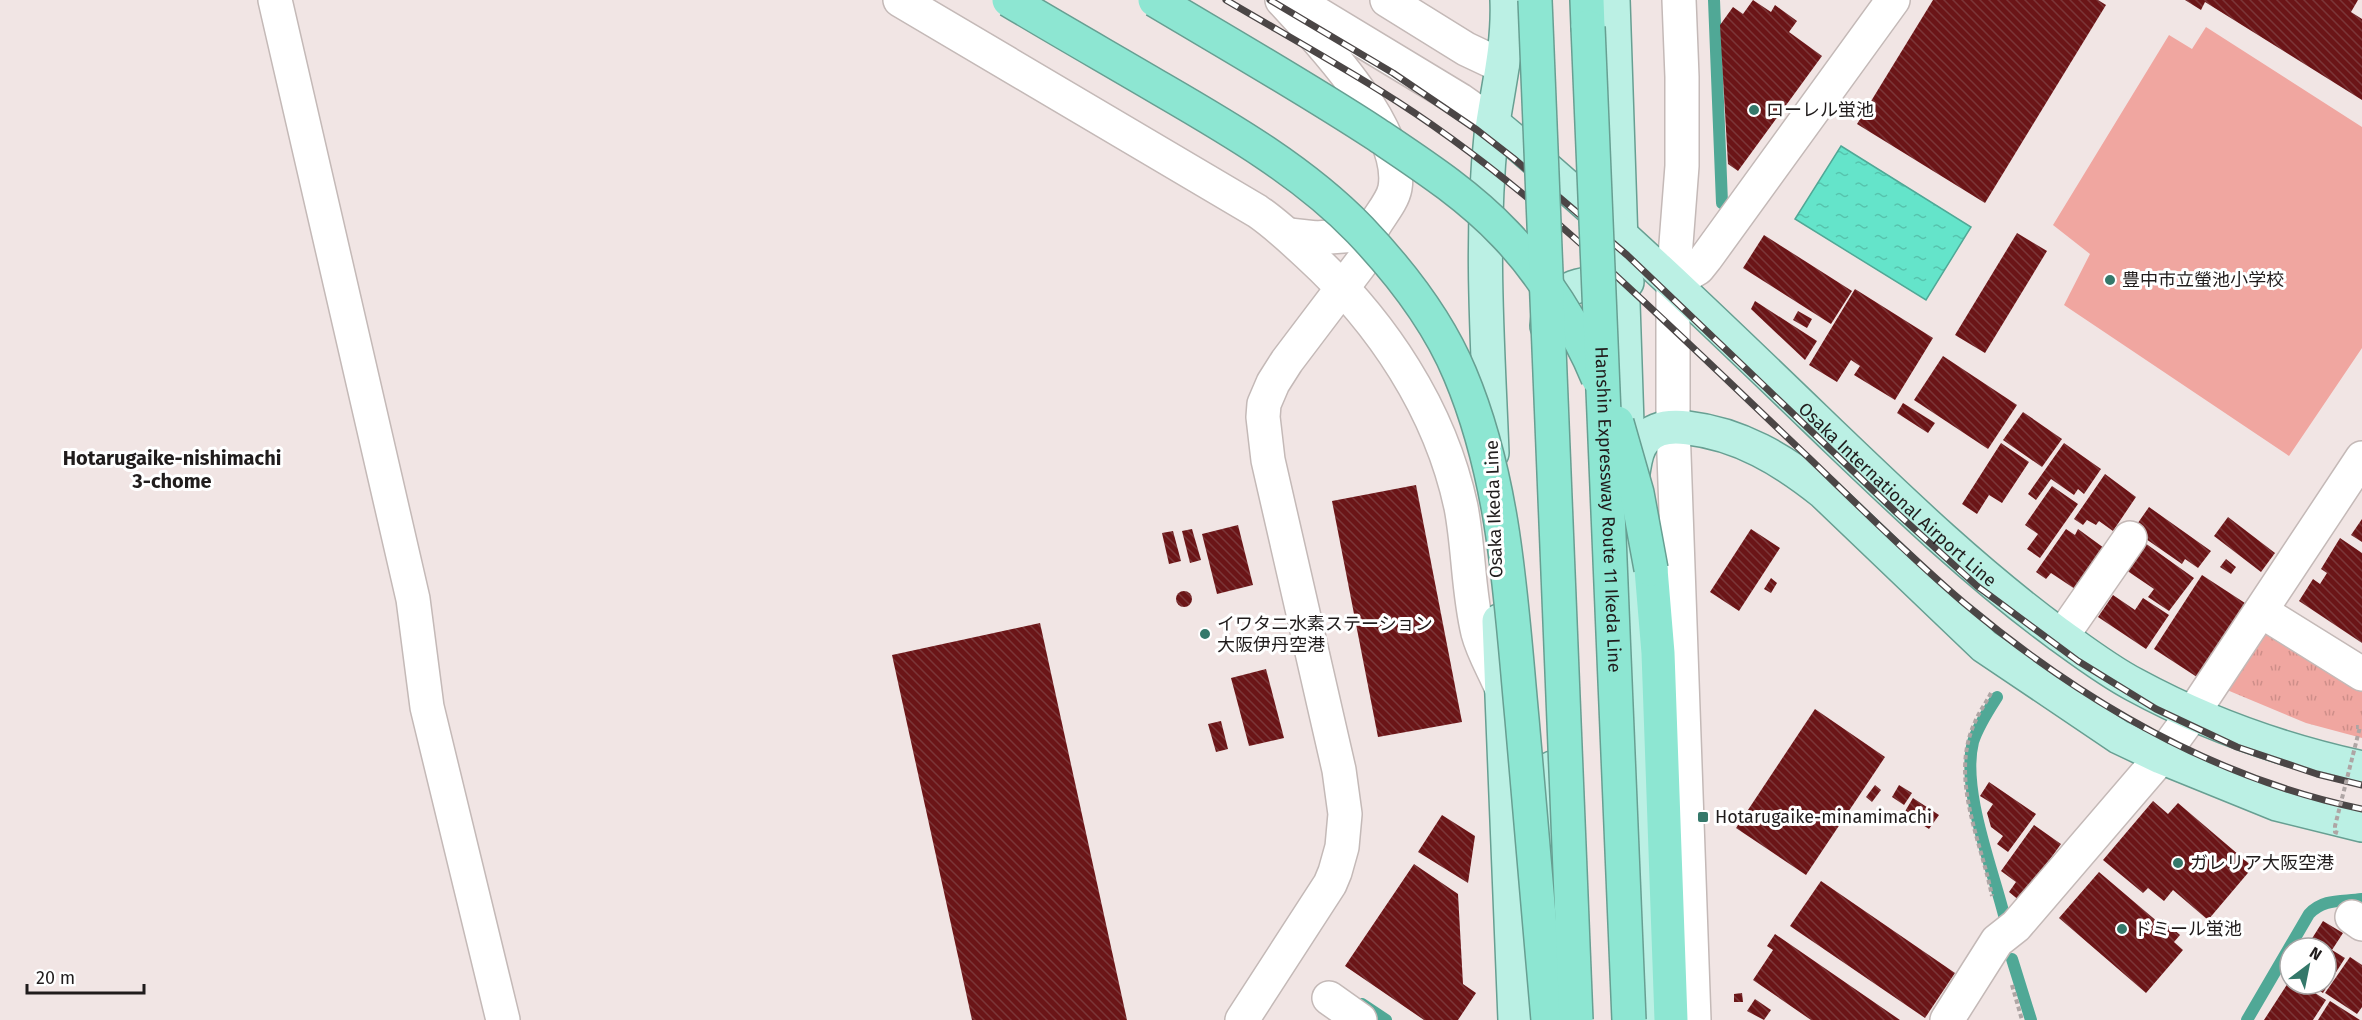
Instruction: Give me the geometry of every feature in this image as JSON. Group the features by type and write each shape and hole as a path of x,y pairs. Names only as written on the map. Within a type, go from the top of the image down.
{"highway":[{"path":"1009,0 1209,117 1266,154 1316,191 1358,229 1399,274 1431,322 1459,372 1481,433 1509,574 1548,1020"},
{"path":"1155,0 1306,89 1460,192 1505,234 1528,260 1589,355 1618,426 1637,493 1651,569 1658,653 1671,1020"},
{"path":"1535,0 1576,1020"},
{"name":"Hanshin Expressway Route 11 Ikeda Line","path":"1588,9 1629,1020"}],"main road":[{"name":"Osaka Ikeda Line","path":"1507,0 1508,20 1491,135 1485,255 1515,1020"},
{"path":"1613,0 1650,1020"},
{"name":"Osaka International Airport Line","path":"1494,124 1622,233 1899,499 1970,563 2062,636 2133,684 2193,714 2315,757 2362,768"},
{"path":"1537,1020 1543,985 1554,731 1552,525 1545,360 1547,321 1552,305 1563,292 1578,285 1623,282 1673,283"},
{"path":"1630,493 1636,454 1645,439 1654,431 1672,426 1731,436 1800,474 1823,492 1984,646 2119,737 2161,757 2277,804 2350,829"}],"street":[{"path":"275,0 413,599 427,707 503,1020"},
{"path":"900,0 1257,211 1289,235 1343,288 1384,338 1417,391 1443,444 1464,525 1479,636 1502,687"},
{"path":"1242,1020 1330,884 1342,848 1345,814 1341,780 1268,460 1263,417 1267,396 1287,361 1371,250 1370,234 1385,212 1395,189 1396,168 1391,146 1384,130 1327,49 1282,0"},
{"path":"1294,0 1460,100 1494,124"},
{"path":"1387,0 1466,49 1502,66"},
{"path":"1679,0 1682,166 1673,283 1672,426 1695,1020"},
{"path":"1673,283 1698,268 1706,258 1893,0"},
{"path":"1289,235 1316,238 1370,234"},
{"path":"1947,1020 2000,938 2016,926 2161,757 2193,714 2362,458"},
{"path":"2062,636 2130,538"},
{"path":"2261,611 2362,674"},
{"path":"1329,998 1360,1020"}],"path":[{"path":"1996,686 1974,722 1965,778 1968,801 1987,872 2000,938 2022,1020"},
{"path":"2350,829 2334,832 2360,728 2356,727"}],"green space":[{"path":"2206,27 2362,127 2362,348 2289,456 2064,305 2090,254 2053,225 2169,35 2192,49"},
{"path":"2263,629 2362,688 2362,738 2306,723 2227,690"}],"water":[{"path":"1841,146 1971,227 1926,300 1795,219"}],"building":[{"name":"ローレル蛍池","path":"1753,0 1771,12 1775,5 1797,21 1789,32 1822,56 1738,171 1728,164 1720,25 1733,7 1743,14"},
{"path":"1933,0 2098,0 2106,5 1985,203 1857,124"},
{"path":"2185,0 2358,0 2351,12 2362,19 2362,100 2205,2 2201,10"},
{"path":"2017,233 2047,251 1985,353 1955,335"},
{"path":"1764,235 1852,291 1831,324 1743,268"},
{"path":"1855,289 1933,338 1895,400 1854,375 1860,366 1851,360 1837,382 1809,365"},
{"path":"1755,301 1817,341 1805,360 1751,309"},
{"path":"1798,311 1812,319 1807,328 1793,320"},
{"path":"1943,356 2017,405 1988,449 1914,400"},
{"path":"1903,403 1935,423 1928,433 1897,413"},
{"path":"2023,412 2062,439 2042,467 2003,440"},
{"path":"2001,443 2029,462 2002,503 1989,495 1977,514 1962,504"},
{"path":"2064,443 2101,469 2084,494 2078,489 2074,495 2051,479 2036,500 2028,494"},
{"path":"2105,474 2136,497 2113,531 2099,521 2096,525 2087,520 2083,525 2074,519"},
{"path":"1416,485 1462,722 1378,737 1332,501"},
{"path":"2052,486 2078,504 2040,558 2027,549 2038,534 2025,525"},
{"path":"2149,507 2211,551 2198,568 2185,559 2182,564 2133,530"},
{"path":"2228,517 2275,553 2261,572 2214,536"},
{"path":"2362,519 2362,542 2351,535"},
{"path":"1238,525 1253,585 1217,594 1202,534"},
{"path":"1192,529 1201,560 1190,563 1182,531"},
{"path":"1751,529 1780,548 1739,611 1710,592"},
{"path":"2066,529 2075,535 2078,529 2104,548 2075,589 2051,573 2046,579 2036,572"},
{"path":"1173,531 1181,561 1169,564 1162,533"},
{"path":"2340,538 2362,553 2362,643 2299,601 2313,579 2320,584 2327,573 2321,569"},
{"path":"2145,543 2194,578 2169,611 2148,597 2154,589 2126,570"},
{"path":"2226,559 2236,567 2231,574 2220,567"},
{"path":"2202,575 2248,605 2200,679 2154,649"},
{"path":"1771,578 1777,583 1771,593 1764,589"},
{"path":"1184,591 1190,593 1192,599 1190,605 1184,607 1178,605 1176,599 1178,593"},
{"path":"2113,595 2135,610 2143,598 2169,615 2146,649 2098,617"},
{"path":"1040,623 1127,1020 972,1020 892,655"},
{"path":"1266,669 1284,738 1249,746 1231,678"},
{"path":"1815,709 1885,757 1806,875 1736,828"},
{"path":"1221,721 1228,749 1216,752 1208,724"},
{"path":"1989,782 2036,814 2008,852 1997,844 2003,836 1991,827 1987,813 1993,804 1980,796"},
{"path":"1875,785 1881,790 1872,802 1866,797"},
{"path":"1899,785 1912,793 1904,805 1892,797"},
{"path":"1913,798 1939,815 1929,829 1904,813"},
{"name":"ガレリア大阪空港","path":"2153,801 2168,814 2178,803 2253,867 2208,920 2173,890 2164,901 2148,888 2143,893 2103,860"},
{"path":"1442,815 1475,836 1468,883 1418,852"},
{"path":"2034,825 2061,844 2020,901 2009,892 2016,882 2001,871"},
{"path":"1414,864 1458,894 1463,984 1476,993 1458,1020 1424,1020 1345,966"},
{"name":"ドミール蛍池","path":"2099,872 2159,923 2162,919 2180,935 2174,942 2183,950 2146,993 2059,918"},
{"path":"1821,881 1955,973 1925,1018 1790,926"},
{"path":"2323,921 2343,933 2338,941 2338,936 2314,936"},
{"path":"1775,934 1900,1020 1811,1020 1753,980 1773,950 1767,946"},
{"path":"2338,954 2345,958 2338,969"},
{"path":"2350,957 2362,965 2362,1007 2357,1014 2330,996 2338,996 2338,974"},
{"path":"1742,993 1743,1002 1734,1002 1734,994"},
{"path":"2280,996 2320,996 2326,1000 2313,1020 2264,1020"},
{"path":"1755,999 1771,1010 1764,1020 1747,1011"},
{"path":"2330,1001 2360,1020 2318,1020"}],"waterway":[{"path":"1714,0 1722,203"},
{"path":"1997,697 1975,736 1970,761 1974,805 1979,828 2004,915"},
{"path":"2247,1020 2309,914 2327,903 2362,899"},
{"path":"2012,959 2031,1020"},
{"path":"1362,1004 1386,1020"}],"railway":[{"path":"1226,0 1404,106 1454,140 1525,196 1661,317 1924,568 1964,603 2054,672 2101,703 2201,756 2307,795 2362,809"},
{"path":"1270,0 1393,73 1477,130 1513,158 1627,255 1898,514 1977,586 2078,661 2156,709 2237,747 2317,774 2362,785"}],"place":[{"name":"ローレル蛍池","path":"1754,110"},
{"name":"豊中市立螢池小学校","path":"2110,280"},
{"name":"イワタニ水素ステーション 大阪伊丹空港","path":"1205,634"},
{"name":"Hotarugaike-minamimachi","path":"1703,817"},
{"name":"ガレリア大阪空港","path":"2178,863"},
{"name":"ドミール蛍池","path":"2122,929"}],"district":[{"name":"Hotarugaike-nishimachi 3-chome","path":"172,470"}]}
